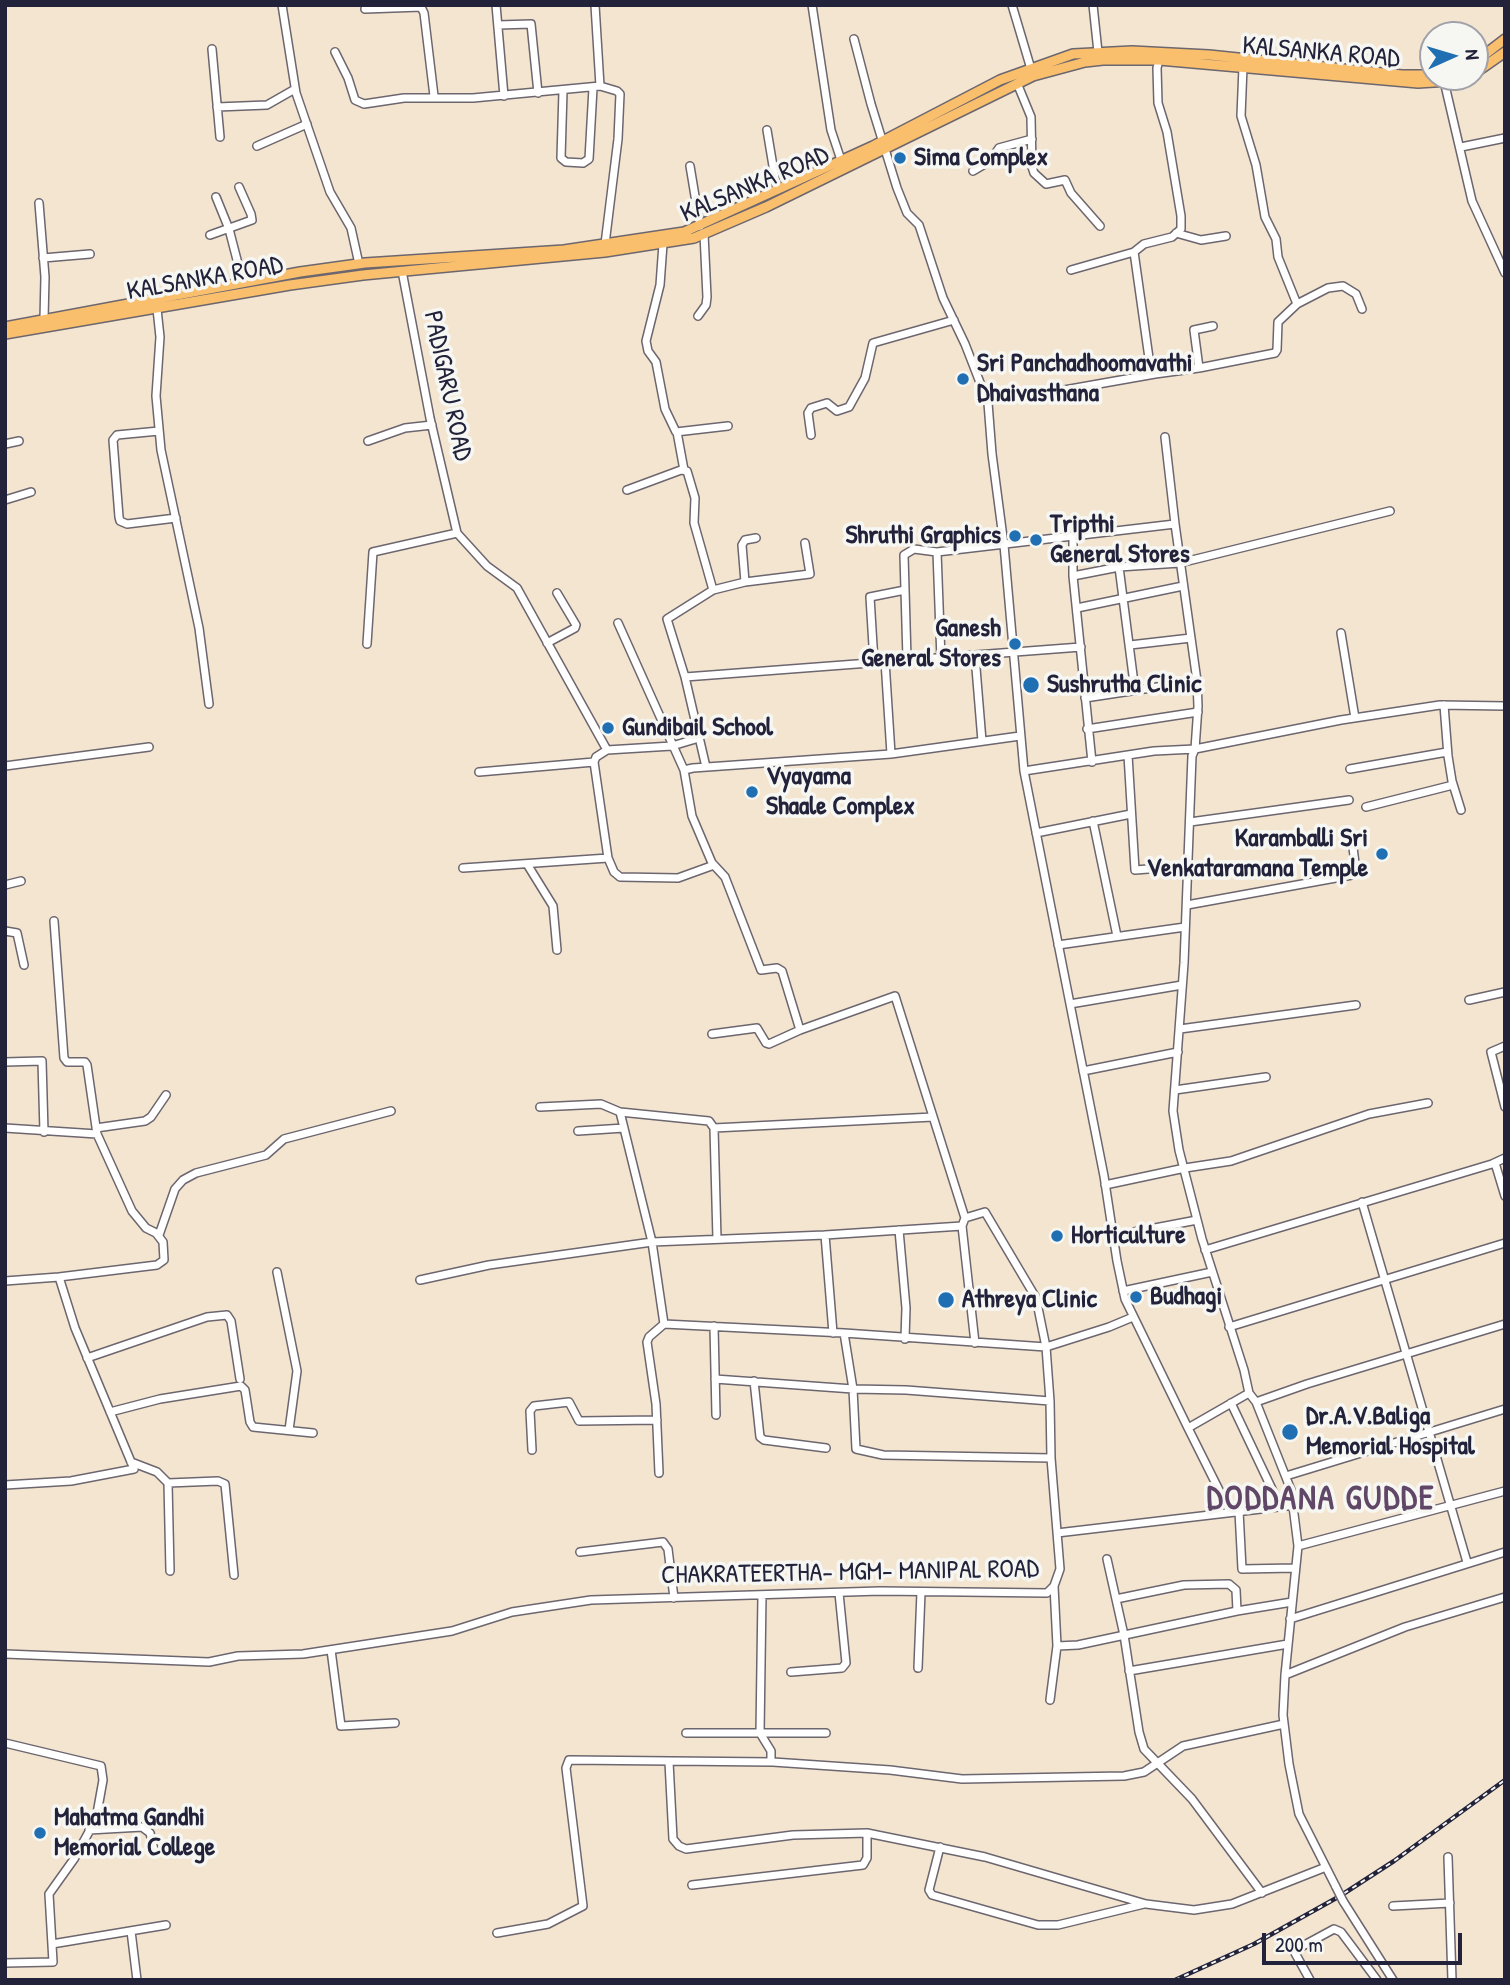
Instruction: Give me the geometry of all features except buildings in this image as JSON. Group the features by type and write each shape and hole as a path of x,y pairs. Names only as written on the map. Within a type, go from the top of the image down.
{"main road":[{"path":"1489,51 1505,39"},
{"path":"5,327 300,272 359,264 564,250 706,228 841,160 884,145 1000,80 1073,54 1132,51 1209,55 1419,75"},
{"path":"1489,63 1505,52"},
{"name":"KALSANKA ROAD","path":"5,334 290,285 663,244 766,207 884,145 1017,83 1059,67 1085,62 1159,60 1419,83"}],"street":[{"path":"282,5 295,89 330,192 351,228 359,264"},
{"path":"496,5 504,96"},
{"path":"563,91 561,158 566,162 583,163 589,159 597,87 595,5"},
{"path":"812,5 831,130 841,160"},
{"path":"1012,5 1031,68"},
{"path":"1093,5 1098,52"},
{"path":"365,9 421,7 424,13 434,96"},
{"path":"498,25 531,24 538,93"},
{"path":"854,39 884,145 907,213 919,225 943,298 986,397 1004,545 1024,771 1105,1185 1123,1291 1133,1317 1188,1428 1234,1511 1242,1569 1296,1568"},
{"path":"212,49 220,137"},
{"path":"335,52 357,102 367,104 404,98 472,98 597,87 617,91 620,94 618,139 605,243"},
{"path":"1071,270 1134,252 1144,244 1172,237 1181,229 1167,132 1158,103 1159,60"},
{"path":"1243,66 1241,116 1256,165 1265,217 1276,239 1278,257 1297,304"},
{"path":"1017,83 1031,117 1034,173 1046,184 1065,180 1071,193 1100,226"},
{"path":"217,107 267,105 295,89"},
{"path":"1447,91 1472,201 1505,273"},
{"path":"257,146 307,124"},
{"path":"767,130 778,190"},
{"path":"1461,147 1505,138"},
{"path":"973,171 990,161 999,148 1032,139"},
{"path":"690,166 706,228 707,297 706,305 698,316"},
{"path":"210,235 252,220 239,187"},
{"path":"216,197 229,229 243,283"},
{"path":"39,203 44,319"},
{"path":"1176,233 1201,240 1226,236"},
{"path":"663,244 660,285 646,348 655,360 665,408 677,432 684,470 695,498 694,523 713,590"},
{"path":"1134,252 1149,358 1155,374"},
{"path":"43,258 90,254"},
{"name":"PADIGARU ROAD","path":"402,271 432,425 457,533"},
{"path":"986,397 1053,392 1275,353 1278,323 1297,304 1328,288 1343,286 1358,295 1362,309"},
{"path":"157,309 160,337 156,396 159,431 199,628 209,704"},
{"path":"811,435 808,413 811,408 827,403 837,411 849,407 865,379 873,343 954,320"},
{"path":"1199,368 1194,330 1213,326"},
{"path":"368,441 405,428 432,425"},
{"path":"677,432 728,426"},
{"path":"159,431 117,435 113,440 119,517 120,522 127,524 176,519"},
{"path":"1164,437 1197,681 1198,712 1192,756 1187,905 1173,1111 1179,1150 1205,1250 1249,1393 1256,1402 1295,1505 1298,1546 1285,1675 1284,1724 1299,1814 1343,1901 1393,1980"},
{"path":"5,444 19,441"},
{"path":"627,490 684,470"},
{"path":"5,500 31,492"},
{"path":"1073,576 1119,567 1180,562 1390,511"},
{"path":"907,659 904,555 914,549 937,552 1175,524"},
{"path":"367,644 373,552 457,533 486,566 517,588 607,750"},
{"path":"1073,537 1073,576 1092,762"},
{"path":"745,582 742,545 745,540 756,538"},
{"path":"706,767 685,677 667,619 713,590 745,582 810,575 805,543"},
{"path":"937,552 941,659"},
{"path":"1119,567 1135,691"},
{"path":"1077,608 1183,586"},
{"path":"874,662 870,597 905,590"},
{"path":"547,643 576,625 557,593"},
{"path":"618,624 684,771 692,816 714,865 725,877 761,970 777,968 782,971 800,1030"},
{"path":"1341,633 1355,718"},
{"path":"1130,645 1191,638"},
{"path":"685,677 1081,647"},
{"path":"975,656 982,741"},
{"path":"885,661 891,754"},
{"path":"1085,698 1197,681"},
{"path":"1444,705 1447,752 1461,810"},
{"path":"1024,771 1154,751 1195,749 1355,718 1444,705 1505,706"},
{"path":"1087,729 1198,712"},
{"path":"684,771 706,767 891,754 1020,736"},
{"path":"699,738 672,746 607,750 596,757 594,762 608,858 614,872 620,877 678,878 714,865"},
{"path":"5,766 149,747"},
{"path":"1350,769 1447,752"},
{"path":"1128,755 1135,870 1139,872 1188,866"},
{"path":"479,772 594,762"},
{"path":"1366,807 1453,785"},
{"path":"1190,822 1349,800"},
{"path":"1036,833 1131,814"},
{"path":"1093,821 1117,936"},
{"path":"1187,905 1352,875 1356,871 1352,840"},
{"path":"463,868 608,858"},
{"path":"527,864 553,906 557,950"},
{"path":"5,885 21,881"},
{"path":"5,1281 59,1277 161,1263 165,1257 159,1235 146,1228 132,1211 97,1131 86,1063 67,1062 64,1059 54,921"},
{"path":"1058,945 1185,927"},
{"path":"5,931 17,932 24,965"},
{"path":"1070,1003 1182,985"},
{"path":"1469,1000 1505,992"},
{"path":"712,1034 757,1028 769,1044 895,996 964,1222 975,1343"},
{"path":"1180,1029 1356,1005"},
{"path":"1505,1046 1492,1050 1491,1054 1505,1107"},
{"path":"1083,1071 1178,1052"},
{"path":"5,1062 42,1061 44,1132"},
{"path":"1175,1090 1266,1077"},
{"path":"5,1128 44,1132 97,1131 145,1121 151,1117 166,1095"},
{"path":"1105,1185 1231,1161 1368,1114 1429,1103"},
{"path":"540,1107 601,1104 620,1112 709,1121 714,1128 717,1240"},
{"path":"159,1235 174,1189 196,1173 266,1155 285,1139 391,1111"},
{"path":"620,1112 652,1242 664,1324"},
{"path":"714,1128 933,1117"},
{"path":"578,1131 624,1128"},
{"path":"1205,1250 1495,1163 1505,1157"},
{"path":"1495,1163 1505,1196"},
{"path":"1362,1202 1467,1562"},
{"path":"420,1280 514,1261 652,1242 899,1230 964,1222 985,1212 1036,1298 1046,1348 1050,1401 715,1379"},
{"path":"1113,1236 1197,1220"},
{"path":"899,1230 906,1308 905,1339"},
{"path":"825,1235 833,1333"},
{"path":"1229,1326 1505,1242"},
{"path":"277,1272 297,1371 289,1430"},
{"path":"1123,1291 1212,1272"},
{"path":"5,1485 71,1481 134,1469 75,1328 59,1277"},
{"path":"87,1358 207,1317 227,1315 231,1321 240,1380"},
{"path":"659,1473 657,1420 647,1342 664,1324 844,1333 1046,1348 1133,1317"},
{"path":"1256,1402 1505,1324"},
{"path":"714,1326 716,1415"},
{"path":"844,1333 853,1389 856,1449 883,1455 1051,1458"},
{"path":"754,1381 760,1437 764,1440 825,1448"},
{"path":"110,1412 160,1399 241,1386 245,1390 250,1425 313,1433"},
{"path":"1188,1428 1249,1393"},
{"name":"CHAKRATEERTHA- MGM- MANIPAL ROAD","path":"5,1654 209,1662 238,1656 303,1654 452,1631 512,1612 592,1600 839,1592 1047,1593 1054,1586 1060,1569 1051,1458 1050,1401"},
{"path":"532,1450 530,1411 534,1406 569,1402 579,1421 657,1420"},
{"path":"1231,1403 1280,1506"},
{"path":"1286,1476 1505,1409"},
{"path":"131,1462 158,1472 168,1483 170,1571"},
{"path":"168,1483 218,1481 225,1484 234,1575"},
{"path":"1298,1546 1505,1490"},
{"path":"1057,1532 1295,1505"},
{"path":"580,1552 663,1542 668,1549 674,1598"},
{"path":"1290,1619 1505,1552"},
{"path":"1107,1559 1124,1635 1144,1749 1192,1799 1262,1893"},
{"path":"1116,1599 1184,1585 1229,1584 1236,1590 1237,1611"},
{"path":"1050,1700 1057,1646 1054,1586"},
{"path":"791,1672 842,1668 845,1663 839,1592"},
{"path":"918,1668 921,1592"},
{"path":"762,1595 760,1733 771,1751 771,1762"},
{"path":"1285,1675 1405,1627 1505,1597"},
{"path":"1057,1646 1078,1645 1292,1602"},
{"path":"1129,1671 1288,1644"},
{"path":"331,1650 341,1726 394,1723"},
{"path":"497,1933 548,1924 583,1906 567,1763 569,1760 771,1762 890,1770 962,1779 1134,1776 1160,1763 1184,1746 1284,1724"},
{"path":"686,1733 826,1733"},
{"path":"5,1743 101,1766 103,1780 96,1819 74,1859 49,1894 53,1962 5,1963"},
{"path":"669,1762 673,1839 678,1846 686,1849 793,1835 867,1833 985,1857 1146,1904 1194,1910 1232,1904 1326,1867"},
{"path":"89,1830 142,1827 150,1833 154,1850"},
{"path":"692,1885 863,1864 867,1858 867,1833"},
{"path":"940,1847 929,1890 932,1895 1038,1925 1058,1924 1146,1904"},
{"path":"1448,1857 1452,1980"},
{"path":"1393,1906 1450,1903"},
{"path":"52,1944 166,1925"},
{"path":"1310,1980 1295,1953 1299,1948 1334,1929 1341,1932 1377,1980"},
{"path":"131,1931 137,1980"}],"railway":[{"path":"1175,1980 1254,1944 1340,1896 1394,1861 1505,1780"}],"place":[{"name":"Sima Complex","path":"900,158"},
{"name":"Sri Panchadhoomavathi Dhaivasthana","path":"963,379"},
{"name":"Shruthi Graphics","path":"1015,536"},
{"name":"Tripthi General Stores","path":"1036,540"},
{"name":"Ganesh General Stores","path":"1015,644"},
{"name":"Sushrutha Clinic","path":"1031,685"},
{"name":"Gundibail School","path":"608,728"},
{"name":"Vyayama Shaale Complex","path":"752,792"},
{"name":"Karamballi Sri Venkataramana Temple","path":"1382,854"},
{"name":"Horticulture","path":"1057,1236"},
{"name":"Budhagi","path":"1136,1297"},
{"name":"Athreya Clinic","path":"946,1300"},
{"name":"Dr.A.V.Baliga Memorial Hospital","path":"1290,1432"},
{"name":"Mahatma Gandhi Memorial College","path":"40,1833"}],"district":[{"name":"DODDANA GUDDE","path":"1321,1500"}]}
